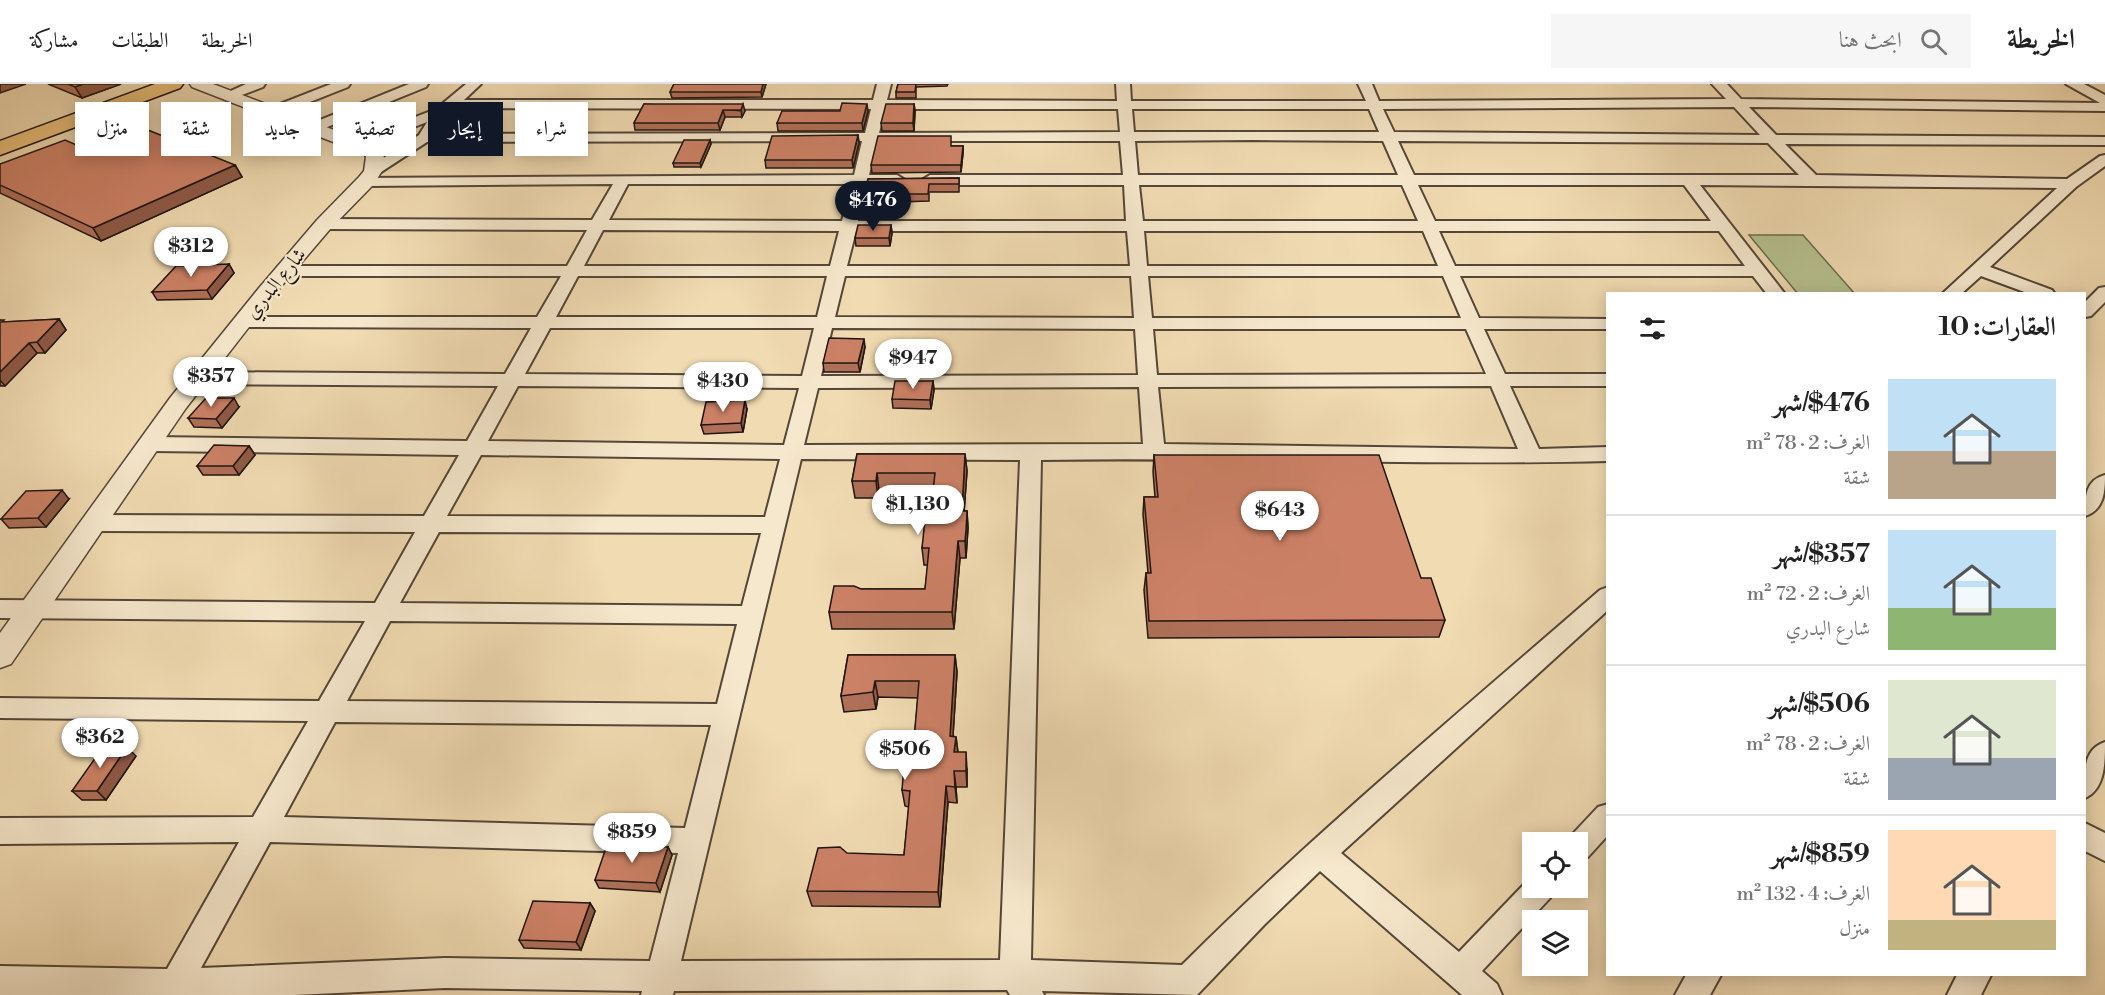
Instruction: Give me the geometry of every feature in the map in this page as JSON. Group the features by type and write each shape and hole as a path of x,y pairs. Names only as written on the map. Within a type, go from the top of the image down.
{"main road":[{"path":"0,148 173,84"}],"street":[{"path":"198,84 247,102"},
{"path":"229,95 258,84"},
{"path":"298,102 344,84"},
{"path":"321,125 422,84"},
{"path":"454,102 474,84"},
{"path":"1123,84 1154,451"},
{"path":"1365,84 1532,456"},
{"path":"1719,84 1812,180"},
{"path":"2073,84 2105,100"},
{"path":"503,106 881,94 1125,104 1737,103 2105,107"},
{"path":"659,986 881,94"},
{"path":"370,176 428,133"},
{"path":"424,138 1389,137 2105,141"},
{"path":"370,176 374,156"},
{"path":"1953,292 2071,184 2105,159"},
{"path":"370,176 623,180 1812,180 2071,184"},
{"name":"شارع البدري","path":"0,656 197,378 324,224 370,176"},
{"path":"172,990 623,180"},
{"path":"1688,180 1774,292"},
{"path":"324,224 1724,226"},
{"path":"1979,269 2041,292"},
{"path":"284,271 1139,273 1448,270 1758,271"},
{"path":"2105,292 2086,310 2105,316"},
{"path":"244,322 1606,324"},
{"path":"197,378 810,382 1606,380"},
{"path":"152,444 792,452 1154,451 1532,456 1606,454"},
{"path":"1021,985 1031,453"},
{"path":"95,523 774,525"},
{"path":"0,981 172,990 445,973 659,986 1021,985 1182,988 1254,914 1320,853 1606,598"},
{"path":"0,609 752,615"},
{"path":"0,708 727,715"},
{"path":"2086,784 2105,753"},
{"path":"1588,837 1606,818"},
{"path":"0,831 261,829 695,841"},
{"path":"2086,837 2105,848"},
{"path":"1320,853 1486,995"},
{"path":"1460,973 1531,898"},
{"path":"1691,995 1704,976"},
{"path":"1963,995 1974,976"}],"green space":[{"path":"1749,235 1803,235 1853,292 1796,292"}],"building":[{"path":"674,84 763,84 761,92 670,92"},
{"path":"898,84 916,84 915,92 896,92"},
{"path":"842,103 867,104 862,123 777,123 782,111 840,111"},
{"path":"644,104 743,104 741,110 723,110 718,123 634,123"},
{"path":"886,104 914,104 913,123 881,123"},
{"path":"149,130 161,135 161,156 213,156 235,165 93,228 0,185 0,164 65,140 75,144 75,156 149,156"},
{"path":"858,135 852,160 765,160 772,136"},
{"path":"878,136 951,136 951,146 963,146 961,165 871,165"},
{"path":"684,140 710,140 700,163 673,163"},
{"path":"959,178 959,184 929,184 928,194 897,194 894,211 860,211 868,179"},
{"path":"858,225 891,225 889,238 855,238"},
{"path":"229,264 207,290 152,292 176,266"},
{"path":"59,319 37,342 29,343 0,372 0,320 4,320 2,322"},
{"path":"829,338 864,339 858,363 823,363"},
{"path":"895,381 933,381 930,400 892,399"},
{"path":"206,398 234,398 216,419 188,418"},
{"path":"745,400 741,423 701,425 706,402"},
{"path":"214,445 249,446 233,466 197,466"},
{"path":"857,454 965,454 962,511 967,511 966,531 965,541 958,541 952,612 829,612 834,586 854,586 861,589 925,589 929,548 922,548 926,510 931,510 935,473 877,473 876,481 852,481"},
{"path":"1154,455 1379,455 1421,578 1431,578 1445,620 1149,621 1146,573 1151,573 1144,497 1158,497"},
{"path":"62,490 38,518 1,519 26,491"},
{"path":"848,655 955,655 950,736 956,737 954,752 966,752 966,771 954,771 955,787 946,786 938,892 807,891 818,848 840,847 847,853 904,855 910,791 902,790 906,740 914,740 919,681 875,681 873,692 841,696"},
{"path":"103,747 127,747 97,791 72,791"},
{"path":"607,845 668,847 656,883 595,880"},
{"path":"533,901 590,903 576,942 519,940"}]}
